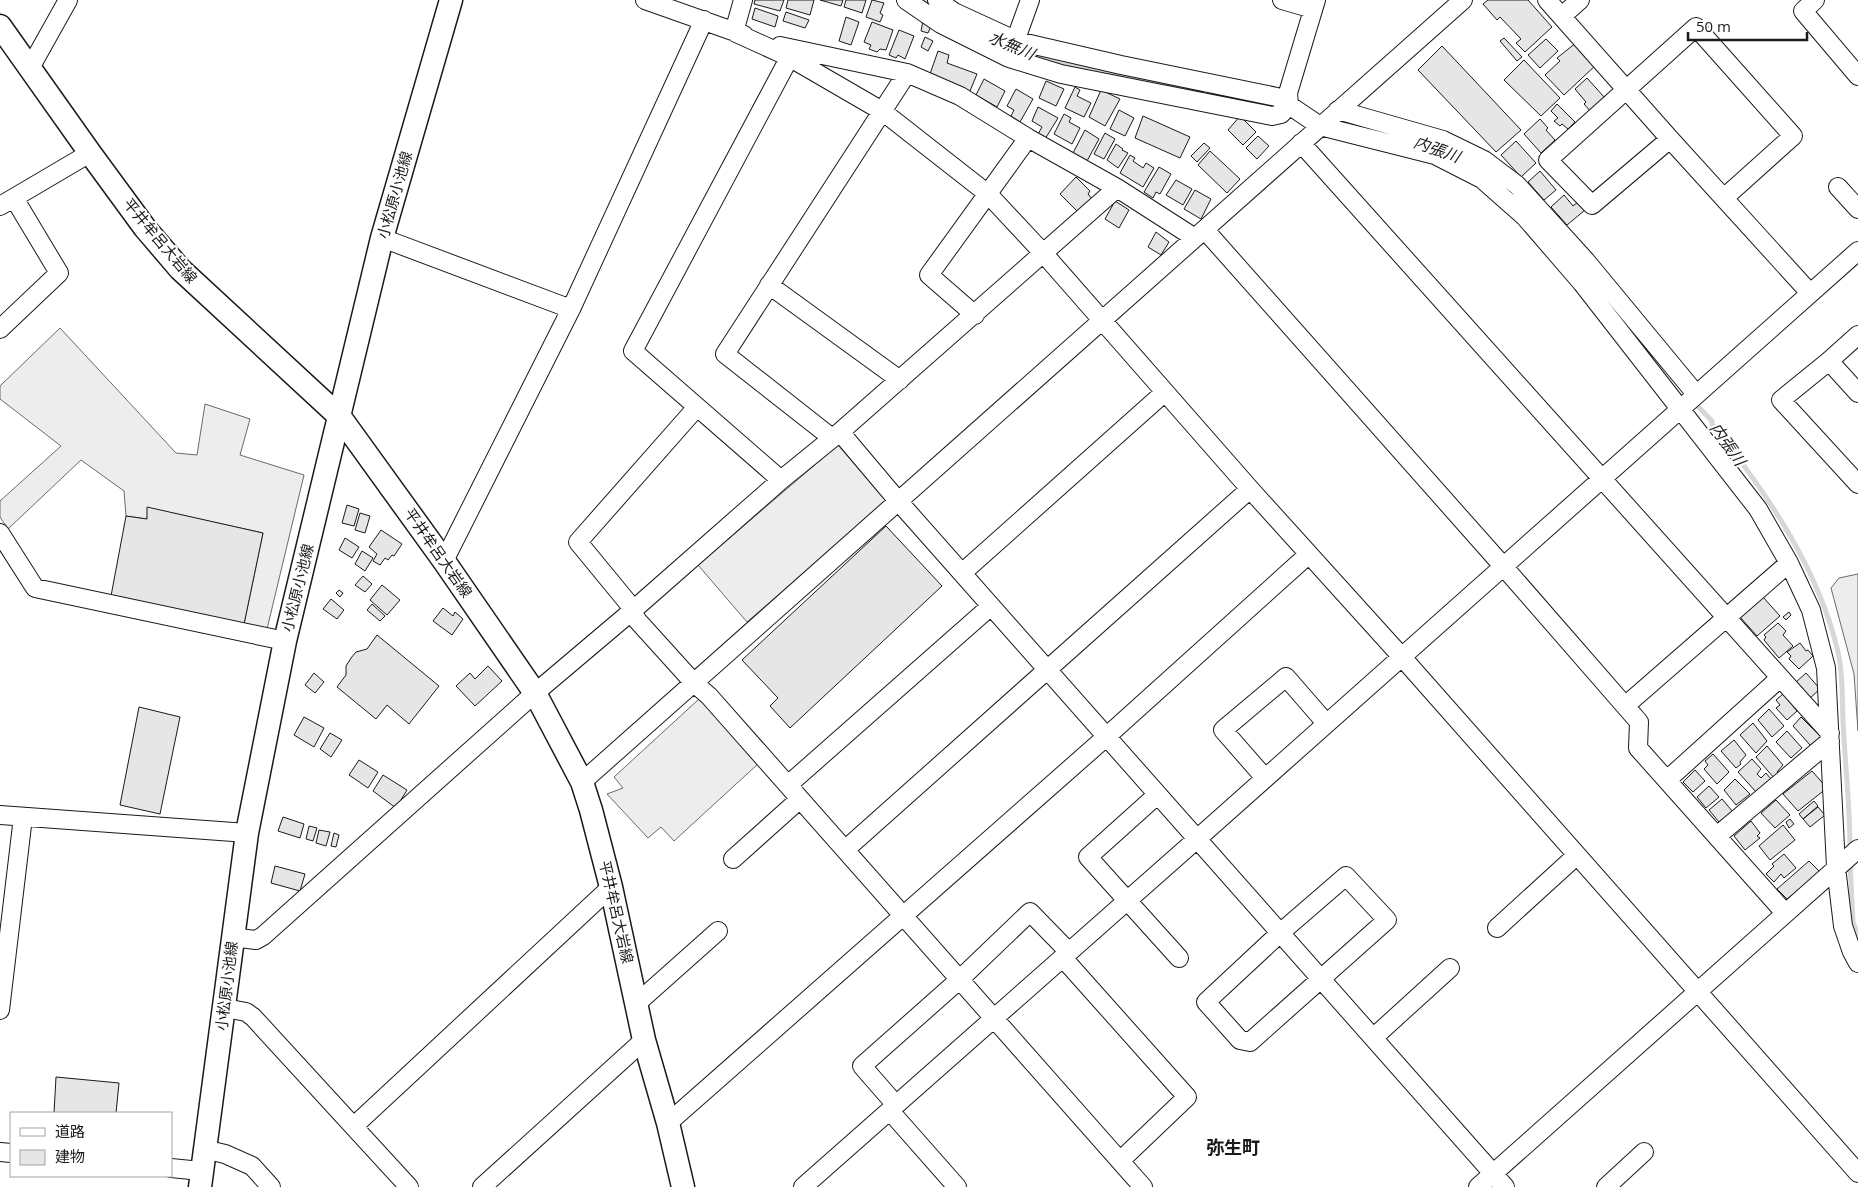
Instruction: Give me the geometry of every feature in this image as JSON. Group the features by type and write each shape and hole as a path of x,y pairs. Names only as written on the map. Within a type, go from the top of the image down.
{"main road":[{"name":"小松原小池線","path":"200,1179 225,1008 232,937 246,833 286,641 382,238 451,0"},
{"name":"平井牟呂大岩線","path":"0,26 145,228 180,270 340,417 535,693 582,782 591,810 611,887 644,1040 668,1122 683,1187"}],"street":[{"path":"30,68 68,0"},
{"path":"645,0 792,53 907,73 960,96 1028,138 1200,234 1503,566 1639,722 1638,748 1785,913"},
{"path":"734,32 744,0"},
{"path":"937,0 954,12 1017,41 1277,97 1320,126 1435,155 1482,178 1525,217 1688,401"},
{"path":"1009,58 1017,41 1030,0"},
{"path":"917,3 941,24 1009,58 1061,74 1272,116 1281,114 1289,105 1288,93 1314,5 1282,0"},
{"path":"582,782 1462,0"},
{"path":"1548,0 1670,139 1810,293"},
{"path":"1562,16 1580,0"},
{"path":"1815,0 1802,11 1858,76"},
{"path":"444,562 571,309 704,20"},
{"path":"1670,139 1592,205 1548,160 1696,28 1793,136 1724,198"},
{"path":"792,53 882,111 988,194 1044,254 1250,489 1578,855 1858,1173"},
{"path":"781,480 633,351 792,53"},
{"path":"907,73 725,354 836,435 899,502 1505,1187"},
{"path":"1338,110 1443,140 1484,160 1517,185 1586,260 1688,401 1758,509 1789,562 1811,610 1826,668 1836,867 1844,926 1852,952 1858,963"},
{"path":"975,315 929,275 1028,138"},
{"path":"1301,143 1780,678 1830,737"},
{"path":"0,329 60,273 7,202 90,153"},
{"path":"1838,187 1858,209"},
{"path":"232,937 256,940 263,936 535,693 975,315 1117,188"},
{"path":"382,238 571,309"},
{"path":"803,1187 1858,251"},
{"path":"769,285 900,380"},
{"path":"1858,335 1781,400 1858,484"},
{"path":"1829,361 1858,393"},
{"path":"962,573 1165,392"},
{"path":"697,407 578,542 629,604 637,620 694,683 709,696 846,849 959,980 1143,1187"},
{"path":"846,849 1250,489"},
{"path":"0,533 35,588 286,641"},
{"path":"668,1122 1106,737 1309,554"},
{"path":"1625,706 1789,562"},
{"path":"788,785 991,606"},
{"path":"1265,778 1223,730 1286,677 1326,723"},
{"path":"1667,780 1780,678"},
{"path":"1717,836 1830,737"},
{"path":"1157,795 1088,857 1179,958"},
{"path":"733,859 800,799"},
{"path":"0,816 246,833"},
{"path":"0,1010 23,817"},
{"path":"1478,1187 1858,849"},
{"path":"1497,928 1578,855"},
{"path":"1346,876 1387,920 1321,980 1250,1042 1240,1040 1206,1002 1280,933 1346,876"},
{"path":"354,1126 611,887"},
{"path":"957,1187 893,1108 862,1066 959,980 1030,912 1187,1097 1120,1161"},
{"path":"636,1004 718,931"},
{"path":"1373,1038 1450,968"},
{"path":"225,1008 246,1012 253,1017 409,1187"},
{"path":"482,1187 644,1040"},
{"path":"204,1149 225,1154 252,1166 271,1187"},
{"path":"1606,1187 1644,1152"},
{"path":"172,1168 200,1179"}],"shaded area":[{"path":"60,328 176,453 197,455 205,404 250,419 240,455 304,475 267,629 243,629 263,533 148,508 147,519 126,516 124,491 81,460 8,529 0,517 0,501 61,446 0,399 0,386"},
{"path":"838,445 887,502 747,622 698,565"},
{"path":"1858,574 1858,731 1854,674 1831,588 1839,578"},
{"path":"699,699 759,763 674,841 661,827 648,838 607,794 623,788 614,777"}],"building":[{"path":"755,0 784,0 780,11 754,4"},
{"path":"788,0 814,0 810,15 786,8"},
{"path":"820,0 843,0 841,6"},
{"path":"846,0 866,0 862,13 844,7"},
{"path":"872,0 884,3 880,13 883,15 880,22 866,17"},
{"path":"1488,0 1528,0 1552,27 1525,52 1516,43 1521,39 1500,17 1497,20 1483,4"},
{"path":"755,8 778,16 775,27 752,19"},
{"path":"786,12 809,20 805,28 783,21"},
{"path":"846,17 859,22 851,45 839,41"},
{"path":"923,21 932,24 928,33 921,31"},
{"path":"872,22 893,30 886,50 880,49 877,52 869,49 871,45 864,42"},
{"path":"899,30 914,36 905,59 898,55 896,58 889,55"},
{"path":"925,37 933,41 928,51 921,47"},
{"path":"1504,38 1522,57 1517,61 1500,41"},
{"path":"1546,39 1558,51 1540,68 1528,55"},
{"path":"1577,42 1597,64 1564,95 1545,75 1560,61 1557,58"},
{"path":"1442,46 1521,130 1496,152 1418,70"},
{"path":"938,51 949,55 947,63 977,74 970,91 930,74"},
{"path":"1524,60 1560,98 1541,116 1504,80"},
{"path":"1587,78 1605,98 1591,112 1584,104 1586,102 1575,89"},
{"path":"984,79 1005,91 997,107 976,95"},
{"path":"1046,81 1064,89 1056,106 1039,98"},
{"path":"1075,87 1080,90 1077,96 1091,103 1084,117 1065,108"},
{"path":"1016,89 1033,99 1020,122 1011,116 1014,110 1007,106"},
{"path":"1101,90 1120,99 1105,126 1089,117"},
{"path":"1557,104 1575,122 1568,129 1554,121 1558,118 1551,111"},
{"path":"1038,107 1058,118 1045,139 1037,136 1042,127 1032,121"},
{"path":"1119,110 1134,118 1125,136 1110,129"},
{"path":"1064,114 1071,118 1069,122 1080,128 1072,144 1054,134"},
{"path":"1143,116 1190,137 1180,158 1135,138"},
{"path":"1240,116 1256,132 1243,145 1228,130"},
{"path":"1540,119 1548,128 1546,130 1555,140 1541,153 1524,134"},
{"path":"1085,130 1099,139 1087,161 1073,153"},
{"path":"1105,133 1115,139 1104,159 1094,154"},
{"path":"1258,136 1269,146 1257,159 1246,148"},
{"path":"1516,141 1536,163 1521,177 1501,155"},
{"path":"1204,143 1210,148 1197,162 1191,156"},
{"path":"1116,144 1128,153 1118,168 1107,160"},
{"path":"1210,151 1240,179 1227,193 1198,165"},
{"path":"1130,155 1135,158 1133,161 1143,168 1146,163 1154,168 1143,187 1120,173"},
{"path":"1159,167 1171,174 1160,194 1156,192 1153,198 1144,192"},
{"path":"1540,171 1556,190 1544,200 1528,182"},
{"path":"1076,177 1090,191 1088,194 1093,200 1079,213 1060,194"},
{"path":"1176,180 1192,189 1183,205 1166,195"},
{"path":"1195,190 1211,199 1201,219 1184,209"},
{"path":"1564,195 1573,206 1578,202 1585,210 1567,225 1551,207"},
{"path":"1115,201 1129,210 1119,228 1105,219"},
{"path":"1156,232 1169,242 1161,255 1148,247"},
{"path":"347,505 359,509 354,526 342,523"},
{"path":"147,507 263,533 243,629 111,596 126,516 147,519"},
{"path":"360,513 370,516 365,533 355,530"},
{"path":"886,526 942,586 790,728 770,706 778,698 742,660"},
{"path":"381,530 402,544 394,556 392,555 388,560 385,558 380,565 373,561 377,554 369,547"},
{"path":"345,538 359,547 352,558 339,550"},
{"path":"362,551 373,558 365,571 355,564"},
{"path":"363,576 372,584 365,592 355,585"},
{"path":"382,585 400,600 387,615 370,600"},
{"path":"339,590 343,593 340,597 336,593"},
{"path":"1762,596 1780,616 1757,636 1740,617"},
{"path":"331,599 344,610 337,619 323,609"},
{"path":"372,604 385,616 380,621 367,610"},
{"path":"443,608 453,616 455,612 463,619 452,635 433,621"},
{"path":"1789,612 1791,615 1786,620 1783,617"},
{"path":"1778,623 1786,631 1783,635 1793,646 1779,658 1764,640 1766,637 1764,635"},
{"path":"377,635 439,686 409,724 387,705 376,719 337,687 346,675 346,666 351,658 356,652 367,649"},
{"path":"1800,643 1813,656 1799,669 1789,659 1791,656 1787,652"},
{"path":"488,666 502,681 475,706 456,686 470,673 475,679"},
{"path":"314,673 324,682 315,693 305,685"},
{"path":"1806,673 1820,689 1809,699 1795,683"},
{"path":"1783,694 1797,711 1787,720 1776,708 1780,705 1776,700"},
{"path":"139,707 180,717 160,814 120,805"},
{"path":"1769,709 1784,726 1772,737 1758,720"},
{"path":"304,717 324,728 314,747 294,735"},
{"path":"1801,717 1821,737 1811,746 1793,726"},
{"path":"1753,723 1767,741 1756,753 1740,735"},
{"path":"1787,731 1802,748 1791,758 1776,742"},
{"path":"330,733 342,740 331,757 320,749"},
{"path":"1734,740 1746,755 1740,762 1741,764 1736,768 1721,751"},
{"path":"1767,746 1783,765 1777,772 1779,774 1774,778 1756,757"},
{"path":"1713,754 1729,772 1717,784 1704,769 1708,765 1705,761"},
{"path":"1752,759 1761,769 1757,774 1761,778 1766,773 1771,779 1757,793 1738,772"},
{"path":"359,760 378,772 368,788 349,775"},
{"path":"1695,770 1705,781 1693,792 1683,782"},
{"path":"1812,771 1827,788 1798,811 1783,794"},
{"path":"383,775 407,790 396,808 373,791"},
{"path":"1735,779 1750,794 1736,805 1724,790"},
{"path":"1709,786 1719,797 1706,808 1697,797"},
{"path":"1722,799 1733,812 1719,822 1709,810"},
{"path":"1776,800 1790,815 1775,828 1761,813"},
{"path":"1814,801 1818,806 1803,819 1799,814"},
{"path":"1818,807 1825,815 1810,827 1803,819"},
{"path":"283,817 304,824 300,838 278,831"},
{"path":"1790,819 1794,824 1789,828 1786,822"},
{"path":"1751,821 1760,833 1757,836 1760,838 1745,850 1734,836"},
{"path":"1783,825 1795,840 1770,860 1759,846"},
{"path":"309,826 317,828 313,841 306,839"},
{"path":"319,830 330,832 326,846 316,843"},
{"path":"334,833 339,835 336,847 331,846"},
{"path":"1784,854 1796,868 1784,878 1781,874 1774,882 1766,874 1774,866 1772,864"},
{"path":"1809,861 1820,872 1787,899 1777,889"},
{"path":"275,866 305,874 300,891 271,883"},
{"path":"56,1077 119,1083 116,1112 54,1112"}],"waterway":[{"name":"水無川","path":"921,0 936,8"},
{"name":"内張川","path":"1019,50 1031,55 1108,74 1277,106"},
{"name":"内張川","path":"1693,401 1712,421 1712,424 1752,476 1788,532 1804,560 1829,621 1841,668 1850,849"},
{"name":"内張川","path":"1850,863 1853,922 1858,935"}],"district":[{"name":"弥生町","path":"1233,1148"}]}
